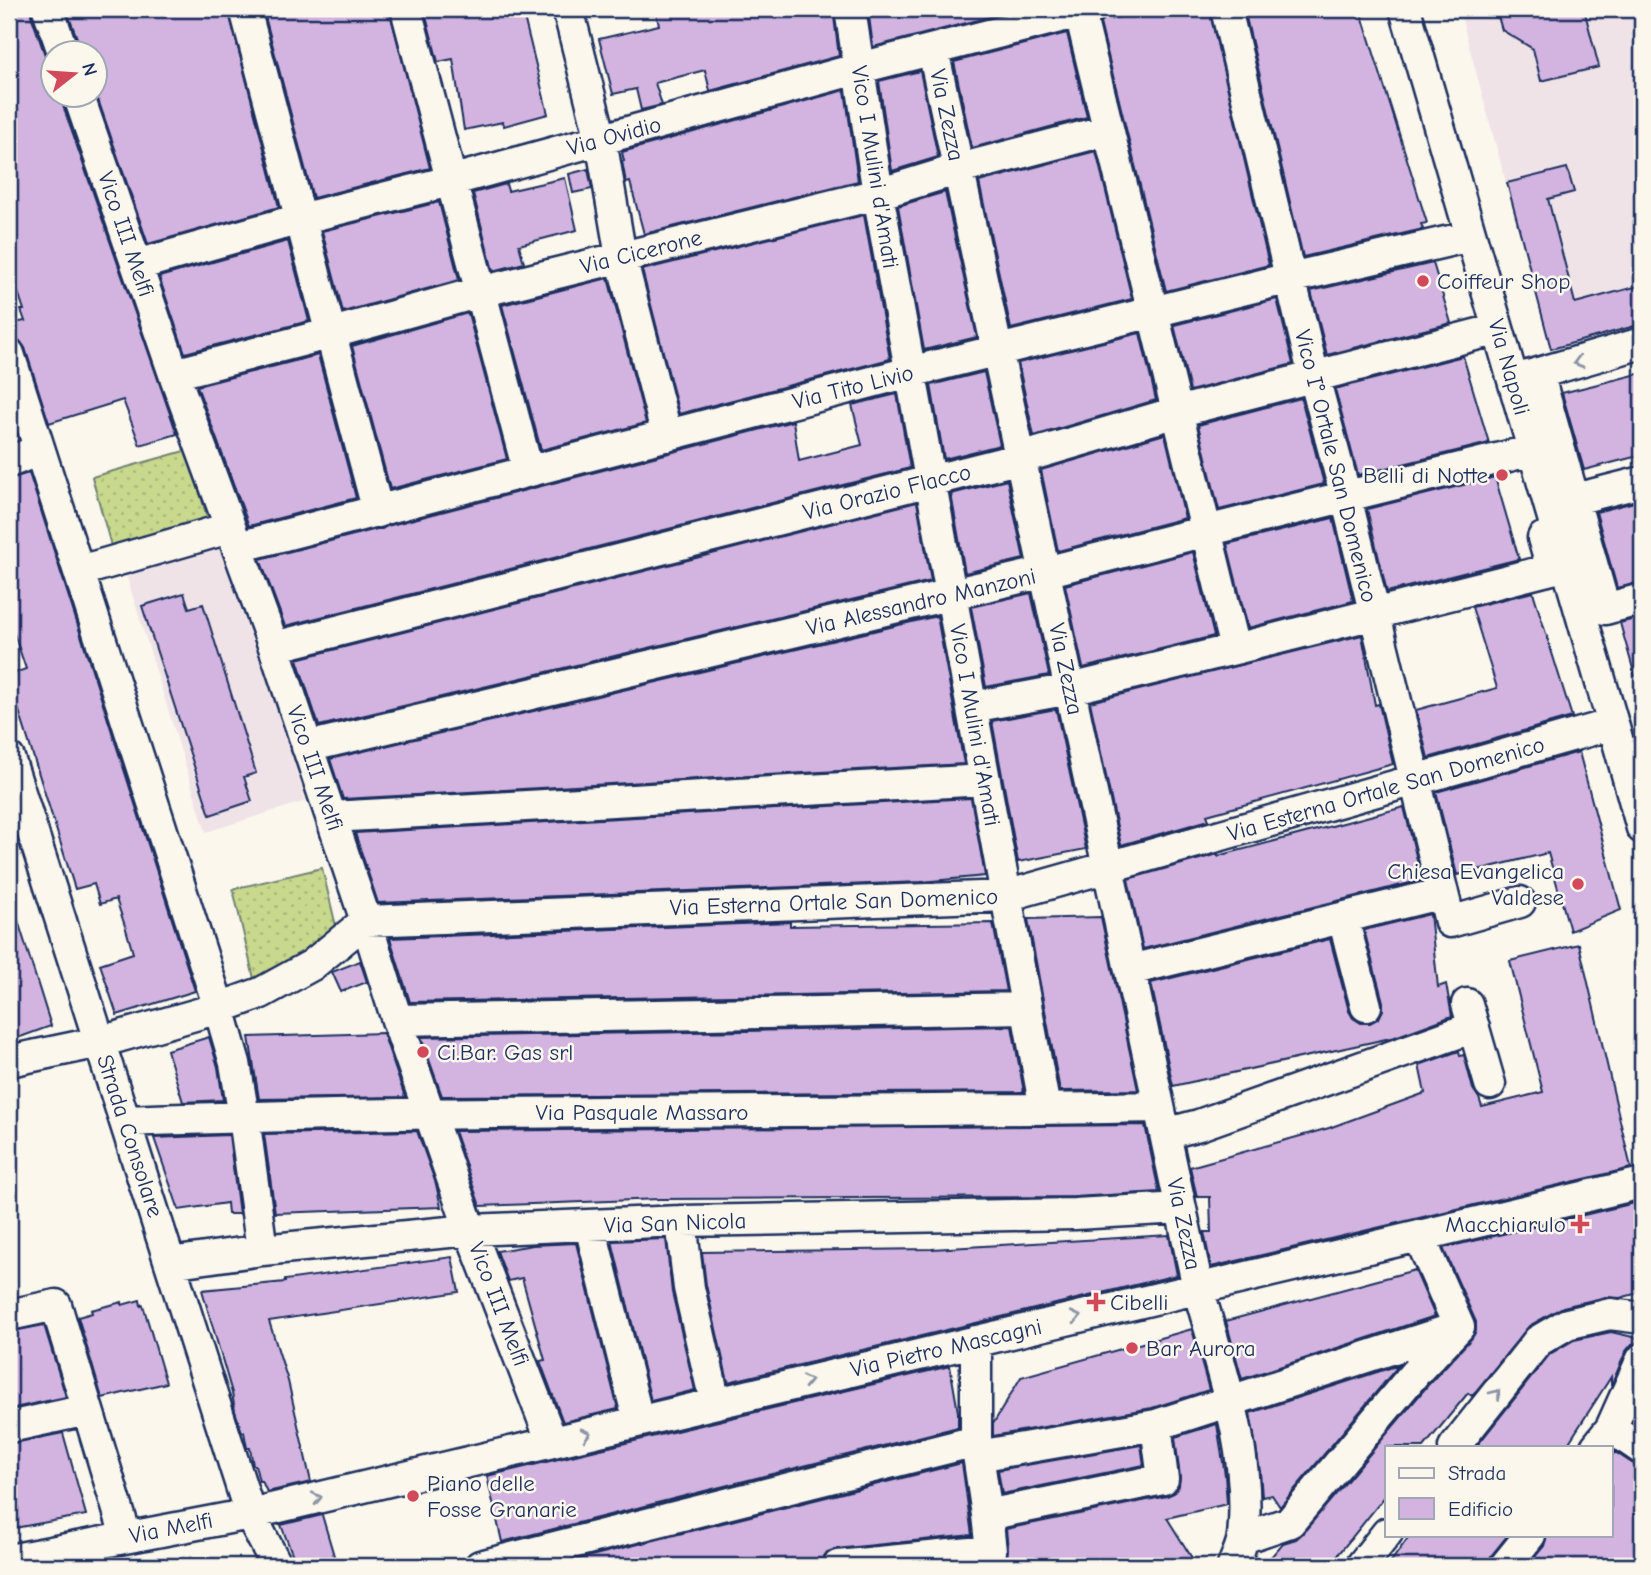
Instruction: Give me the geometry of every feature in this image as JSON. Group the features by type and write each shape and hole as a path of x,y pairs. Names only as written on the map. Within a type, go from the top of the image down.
{"street":[{"path":"48,9 59,38"},
{"path":"245,9 378,512"},
{"path":"406,9 528,471"},
{"path":"568,9 601,140 621,257 667,436"},
{"name":"Vico I Mulini d'Amati","path":"850,9 878,194 1045,1109"},
{"name":"Vico I° Ortale San Domenico","path":"1226,9 1446,907"},
{"name":"Via Napoli","path":"1405,9 1498,329 1525,377 1575,499 1605,609 1642,598"},
{"path":"1083,10 1108,130 1235,649"},
{"name":"Via Ovidio","path":"137,265 299,219 450,181 860,68 1083,10"},
{"name":"Via Zezza","path":"933,50 1198,1289 1230,1402 1244,1472 1243,1538 1233,1566"},
{"name":"Vico III Melfi","path":"83,108 174,374 274,647 397,1020 470,1230 552,1442"},
{"name":"Via Cicerone","path":"174,374 480,292 878,194 958,169 1108,130"},
{"name":"Via Tito Livio","path":"80,571 233,538 378,512 910,372 1471,236"},
{"name":"Via Orazio Flacco","path":"274,647 1021,458 1177,412 1498,329"},
{"path":"1525,377 1642,342"},
{"path":"9,354 235,1063 262,1250"},
{"name":"Via Napoli","path":"1373,614 1552,569 1526,451 1525,377"},
{"path":"9,461 39,450"},
{"name":"Via Napoli","path":"1526,451 1638,793 1642,828"},
{"name":"Via Alessandro Manzoni","path":"307,747 951,595 1526,451"},
{"path":"1575,499 1642,482"},
{"path":"972,707 1070,689 1373,614"},
{"name":"Via Esterna Ortale San Domenico","path":"366,922 1006,896 1614,724"},
{"name":"Strada Consolare","path":"9,758 250,1514 277,1566"},
{"path":"331,817 985,780"},
{"path":"9,842 40,857"},
{"path":"1130,970 1343,918 1520,902"},
{"path":"1343,918 1366,1006"},
{"path":"9,1061 100,1042 219,1008 261,993 312,965 366,922"},
{"path":"397,1020 1026,1008"},
{"name":"Via Pasquale Massaro","path":"125,1121 431,1113 1045,1109 1199,1125 1470,1016 1490,1084"},
{"name":"Via Pietro Mascagni","path":"250,1514 1642,1183"},
{"name":"Via San Nicola","path":"170,1262 262,1250 470,1230 681,1221 1061,1215 1181,1208"},
{"path":"681,1221 689,1288 710,1384"},
{"path":"590,1226 634,1403"},
{"path":"1419,1236 1460,1327"},
{"path":"9,1315 56,1305 126,1536"},
{"path":"1455,1446 1538,1341 1567,1325 1610,1314 1642,1318"},
{"path":"480,1566 977,1449 1156,1425 1460,1327"},
{"path":"1243,1538 1290,1522 1415,1373 1460,1327"},
{"path":"838,1566 991,1552 977,1449 976,1341"},
{"path":"1642,1359 1604,1438 1642,1449"},
{"path":"9,1427 87,1410"},
{"path":"987,1515 1163,1479 1156,1425"},
{"name":"Via Melfi","path":"9,1560 250,1514"},
{"path":"1361,1566 1385,1536"},
{"path":"1505,1566 1529,1536"}],"shaded area":[{"path":"1459,9 1642,9 1642,324 1551,349"},
{"path":"226,543 306,801 206,832 126,574"}],"green space":[{"path":"188,450 209,525 113,553 92,477"},
{"path":"322,868 336,926 306,955 255,983 233,889"}],"building":[{"path":"9,9 31,9 39,38 38,108 64,108 177,434 140,445 123,400 49,423 25,348 20,341 9,337 9,324 25,321 9,264"},
{"path":"66,9 228,9 279,207 148,244 101,108 108,108 108,38 77,38"},
{"path":"263,9 389,9 430,168 313,198"},
{"path":"424,9 522,9 548,114 504,126 503,122 464,130 453,59 438,62"},
{"path":"678,9 833,9 839,56 710,91 705,70 655,83 662,105 641,110 636,89 613,94 599,39 659,25 656,14"},
{"path":"868,9 1021,9 873,47"},
{"path":"1108,9 1111,9 1112,19 1151,9 1209,9 1269,265 1166,291 1100,23 1108,14"},
{"path":"1244,9 1360,9 1427,223 1421,224 1423,229 1303,257"},
{"path":"1496,9 1584,9 1599,67 1541,81 1533,49 1502,30"},
{"path":"1067,33 1087,117 972,148 954,62"},
{"path":"920,71 938,157 892,171 879,81"},
{"path":"845,90 858,181 644,234 630,182 626,183 622,152"},
{"path":"1096,151 1132,299 1011,329 979,182"},
{"path":"1567,168 1574,192 1548,199 1575,303 1642,285 1642,324 1551,349 1507,183"},
{"path":"588,169 592,189 573,193 569,174"},
{"path":"565,178 577,230 519,245 524,263 493,271 473,193 506,184 508,191"},
{"path":"945,192 977,337 924,350 898,206"},
{"path":"439,202 459,280 343,312 322,231"},
{"path":"864,215 890,359 679,414 642,270"},
{"path":"288,241 309,321 185,353 159,277"},
{"path":"1433,263 1451,323 1327,355 1311,291"},
{"path":"608,278 646,423 541,450 502,305"},
{"path":"1277,299 1293,364 1190,391 1174,325"},
{"path":"468,313 507,459 390,489 352,346"},
{"path":"1140,333 1156,400 1034,436 1018,363"},
{"path":"318,355 356,498 249,526 197,386"},
{"path":"1463,356 1489,443 1358,475 1335,389"},
{"path":"984,372 1000,445 944,459 931,385"},
{"path":"1642,373 1642,455 1584,470 1562,393"},
{"path":"897,394 910,468 285,626 260,559 793,421 799,461 862,445 852,405"},
{"path":"1301,398 1324,484 1219,510 1198,425"},
{"path":"1165,434 1185,518 1058,551 1041,470"},
{"path":"29,473 195,991 117,1015 100,964 133,953 126,929 116,899 100,904 94,884 75,889 9,679 9,675 26,669 9,619 9,479"},
{"path":"1495,477 1519,559 1387,592 1367,509"},
{"path":"1007,480 1024,559 965,573 951,494"},
{"path":"1642,500 1642,582 1617,588 1596,512"},
{"path":"917,502 931,581 319,726 297,659"},
{"path":"1333,518 1353,601 1248,628 1227,544"},
{"path":"1193,552 1214,636 1083,668 1065,585"},
{"path":"1533,592 1572,717 1428,758 1416,710 1497,688 1472,607"},
{"path":"184,593 189,608 203,604 256,773 244,777 252,801 210,815 142,606"},
{"path":"1031,593 1049,675 986,687 971,607"},
{"path":"937,616 964,764 343,799 330,759"},
{"path":"1642,617 1642,675 1635,676 1620,623"},
{"path":"1362,635 1375,705 1379,704 1393,764 1207,815 1209,820 1121,845 1090,702"},
{"path":"1056,709 1086,849 1018,862 992,721"},
{"path":"1579,752 1621,910 1570,931 1548,853 1457,875 1436,792"},
{"path":"971,798 985,876 921,882 378,903 355,833"},
{"path":"1404,807 1422,880 1143,949 1128,879"},
{"path":"14,908 51,1026 9,1041 9,909"},
{"path":"1430,914 1438,987 1446,984 1452,1016 1395,1037 1173,1086 1151,983 1330,939 1349,1011 1353,1018 1361,1023 1370,1023 1379,1018 1383,1002 1364,930"},
{"path":"1101,917 1138,1090 1060,1091 1028,919"},
{"path":"790,922 790,926 993,923 1006,991 410,1002 390,938"},
{"path":"1579,944 1631,1168 1211,1267 1204,1232 1211,1232 1210,1197 1197,1197 1190,1167 1329,1128 1425,1093 1419,1065 1459,1051 1460,1056 1464,1055 1473,1089 1482,1107 1543,1092 1510,961"},
{"path":"360,961 367,982 341,992 332,972"},
{"path":"1012,1026 1024,1092 442,1096 421,1037"},
{"path":"383,1033 405,1097 259,1099 249,1037"},
{"path":"209,1037 218,1067 223,1100 183,1102 167,1050"},
{"path":"1145,1125 1159,1192 1074,1197 660,1199 480,1206 454,1131"},
{"path":"417,1131 436,1184 441,1207 275,1213 264,1134"},
{"path":"229,1135 239,1214 228,1214 227,1203 179,1210 154,1138"},
{"path":"1642,1203 1642,1292 1563,1307 1529,1326 1472,1396 1468,1393 1425,1446 1385,1446 1385,1496 1329,1566 1263,1566 1283,1543 1296,1539 1303,1533 1476,1331 1476,1322 1443,1248"},
{"path":"1169,1235 1177,1275 728,1382 706,1285 702,1252 932,1249"},
{"path":"666,1239 672,1292 695,1390 651,1401 612,1241"},
{"path":"576,1243 618,1409 563,1422 540,1361 545,1360 522,1278 508,1281 497,1251 533,1245"},
{"path":"452,1257 459,1292 269,1321 288,1381 311,1482 267,1492 262,1481 259,1481 250,1448 247,1448 235,1411 202,1290 285,1282"},
{"path":"1415,1270 1435,1316 1242,1379 1226,1321"},
{"path":"140,1300 166,1383 102,1398 78,1317 92,1313 91,1310"},
{"path":"44,1325 66,1397 9,1409 9,1332"},
{"path":"1192,1329 1209,1390 1152,1408 993,1436 993,1424 1021,1377"},
{"path":"1611,1332 1642,1339 1642,1342 1632,1344 1626,1351 1611,1386 1611,1377 1567,1446 1477,1446 1550,1354 1574,1340"},
{"path":"1399,1365 1280,1507 1272,1495 1262,1497 1250,1413"},
{"path":"950,1366 958,1427 502,1542 487,1476"},
{"path":"1217,1424 1227,1504 1167,1518 1197,1566 999,1566 1007,1557 1006,1529 1174,1493 1179,1486 1180,1477 1175,1437"},
{"path":"63,1433 86,1515 9,1529 9,1444"},
{"path":"1141,1445 1144,1465 1002,1494 998,1470"},
{"path":"1615,1452 1642,1466 1642,1554 1634,1566 1527,1566 1544,1546 1547,1536 1612,1536 1612,1456"},
{"path":"962,1463 972,1535 836,1549 827,1552 822,1559 748,1566 741,1566 739,1560 713,1566 551,1566"},
{"path":"322,1515 337,1566 297,1566 281,1525"},
{"path":"1409,1536 1507,1536 1491,1556 1488,1566 1388,1566"}],"place":[{"name":"Coiffeur Shop","path":"1423,281"},
{"name":"Belli di Notte","path":"1502,475"},
{"name":"Chiesa Evangelica Valdese","path":"1578,884"},
{"name":"Ci.Bar. Gas srl","path":"423,1052"},
{"name":"Macchiarulo","path":"1580,1224"},
{"name":"Cibelli","path":"1096,1302"},
{"name":"Bar Aurora","path":"1132,1348"},
{"name":"Piano delle Fosse Granarie","path":"413,1496"}]}
